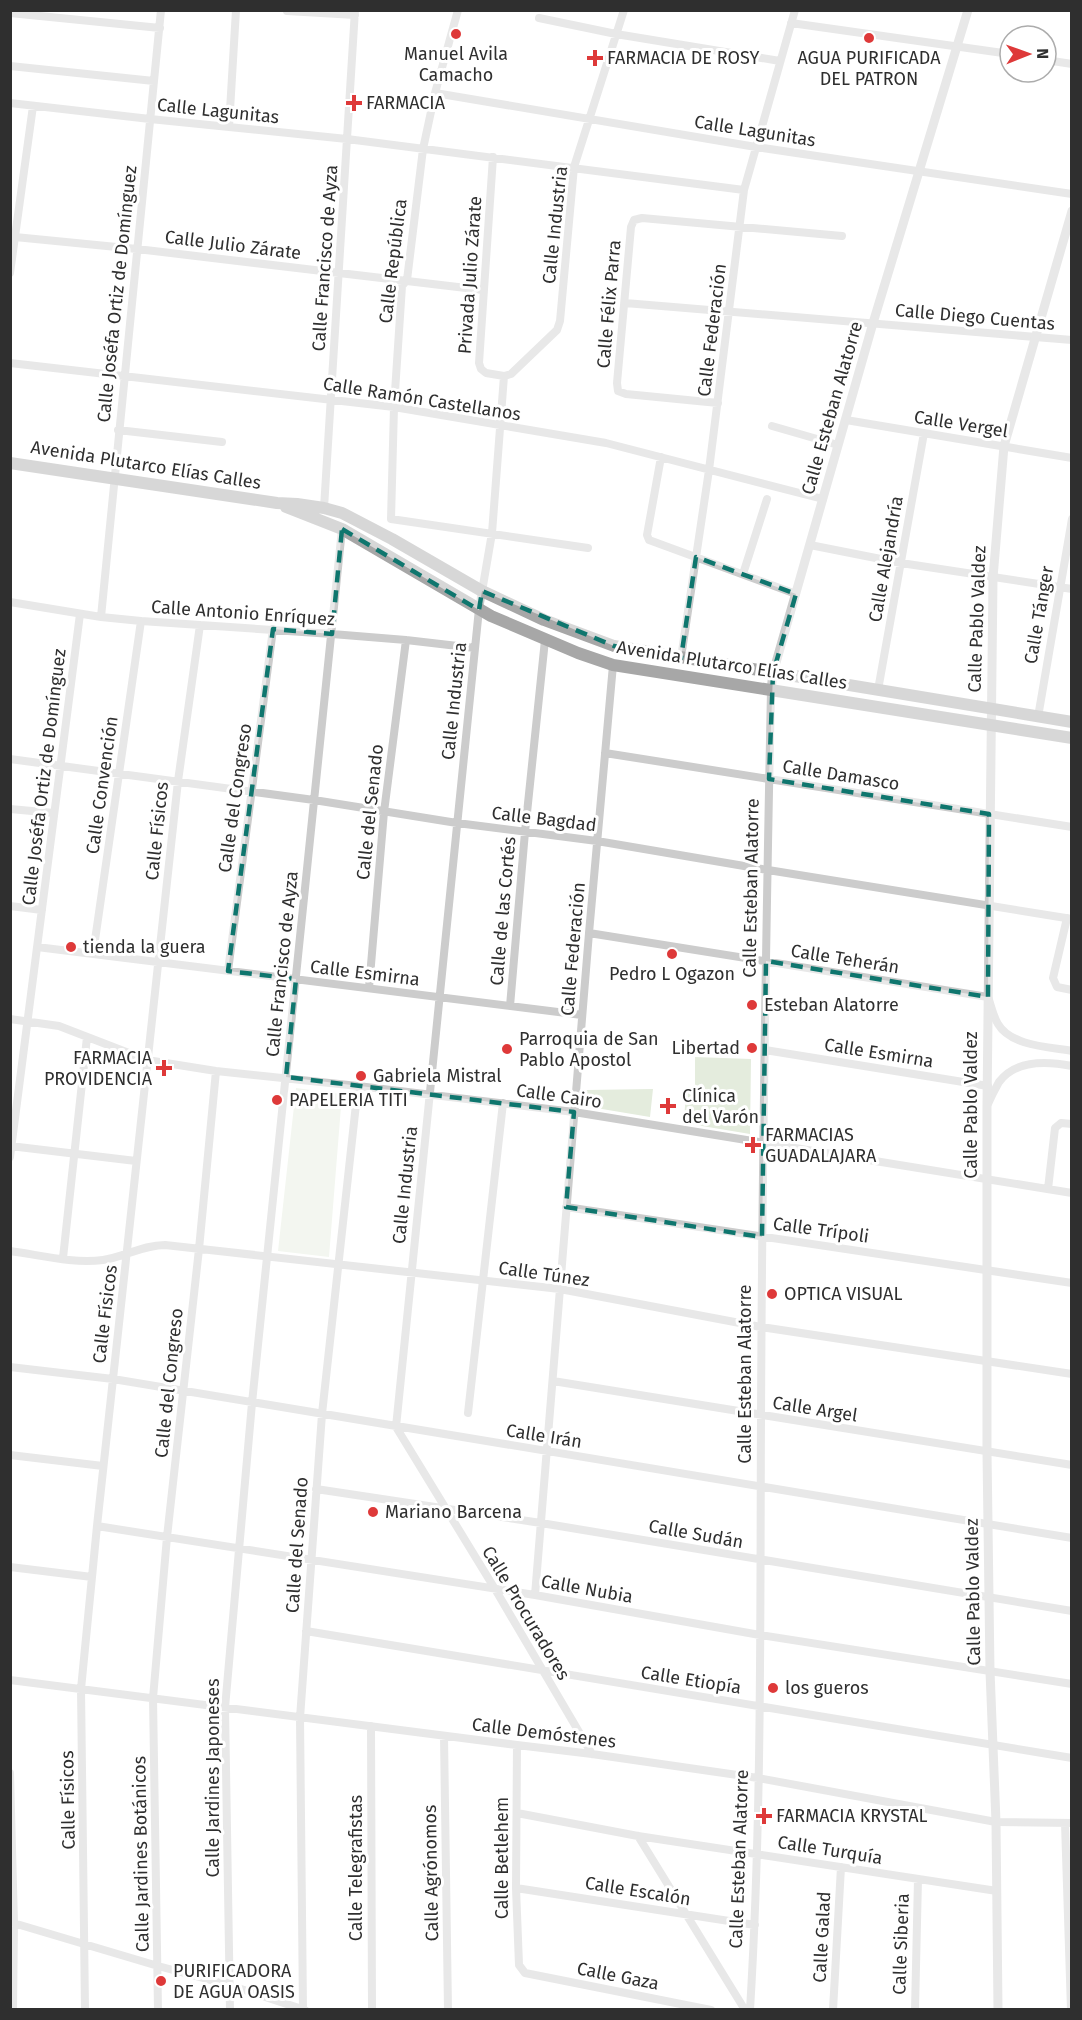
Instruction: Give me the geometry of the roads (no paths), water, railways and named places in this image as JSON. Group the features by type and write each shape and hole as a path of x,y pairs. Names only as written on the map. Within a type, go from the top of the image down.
{"main road":[{"name":"Avenida Plutarco Elías Calles","path":"10,463 324,508 342,513 482,591 544,620 614,645 1071,722"},
{"name":"Avenida Plutarco Elías Calles","path":"277,503 342,529 479,609 545,640 613,665 1071,738"},
{"path":"377,548 384,536"}],"street":[{"name":"Calle Joséfa Ortiz de Domínguez","path":"101,617 161,10"},
{"path":"229,127 236,10"},
{"name":"Calle República","path":"458,10 435,93 423,149 407,280 402,286 394,407 391,519 492,533"},
{"name":"Calle Industria","path":"396,1427 479,609 492,533 504,376 518,370 557,330 560,321 574,167 624,10"},
{"name":"Calle Federación","path":"681,658 710,470 744,190 795,10"},
{"name":"Calle Esteban Alatorre","path":"750,2010 757,1854 762,1237 771,690 773,673 873,323 968,10"},
{"path":"287,11 355,13"},
{"path":"10,13 160,28"},
{"name":"Calle Francisco de Ayza","path":"324,508 355,13"},
{"path":"539,18 616,34 780,62"},
{"path":"791,23 998,52"},
{"path":"10,66 154,81"},
{"name":"Calle Lagunitas","path":"435,93 756,147 1071,194"},
{"name":"Calle Lagunitas","path":"10,103 347,139 744,190"},
{"path":"10,273 33,106"},
{"name":"Privada Julio Zárate","path":"493,158 479,366 486,373 504,376"},
{"name":"Calle Pablo Valdez","path":"998,2010 987,1452 987,1105 993,578 1004,446 1071,211"},
{"name":"Calle Félix Parra","path":"718,403 626,394 618,391 631,227 634,220 642,218 740,227"},
{"path":"740,227 842,236"},
{"name":"Calle Julio Zárate","path":"15,237 137,249 483,290"},
{"name":"Calle Diego Cuentas","path":"625,303 873,323 1033,339 1071,340"},
{"name":"Calle Ramón Castellanos","path":"10,363 394,407 606,443 823,499"},
{"name":"Calle Vergel","path":"846,420 1071,458"},
{"path":"772,426 838,445"},
{"path":"118,430 222,442"},
{"name":"Calle Alejandría","path":"878,690 924,433"},
{"path":"661,457 648,538 796,594"},
{"path":"743,574 767,499"},
{"name":"Calle Tánger","path":"1038,717 1071,519"},
{"name":"Calle Francisco de Ayza","path":"252,1403 342,529"},
{"path":"492,533 588,549"},
{"path":"810,545 901,563 1071,589"},
{"name":"Calle Antonio Enríquez","path":"10,602 80,614 141,621 406,639 475,648"},
{"name":"Calle Joséfa Ortiz de Domínguez","path":"10,1158 80,614"},
{"name":"Calle Convención","path":"93,954 141,621"},
{"name":"Calle Físicos","path":"85,2010 81,1689 177,781 200,625"},
{"name":"Calle del Congreso","path":"228,971 273,629"},
{"name":"Calle del Senado","path":"369,988 384,812 406,639"},
{"name":"Calle de las Cortés","path":"510,1006 545,640"},
{"name":"Calle Federación","path":"535,1595 613,665"},
{"name":"Calle Damasco","path":"605,753 1071,827"},
{"name":"Calle Bagdad","path":"10,759 597,841 1069,918"},
{"path":"10,809 54,813"},
{"path":"10,906 42,910"},
{"path":"1069,918 1054,982 1060,988 1071,990"},
{"name":"Calle Teherán","path":"589,933 988,997"},
{"name":"Calle Esmirna","path":"37,947 582,1015"},
{"path":"988,997 998,1025 1011,1036 1037,1045 1071,1051"},
{"name":"Calle Cairo","path":"10,1019 59,1026 147,1060 216,1071 286,1077 574,1112 1071,1193"},
{"path":"63,1258 87,1037"},
{"name":"Calle Esmirna","path":"765,1050 988,1086"},
{"path":"987,1105 1000,1081 1017,1068 1046,1061 1071,1066"},
{"name":"Calle del Congreso","path":"153,1698 167,1537 216,1071"},
{"name":"Calle del Senado","path":"303,2009 300,1718 322,1414 358,1086"},
{"path":"468,1413 503,1103"},
{"path":"1048,1189 1055,1128 1061,1123 1071,1124"},
{"path":"11,1147 136,1161"},
{"name":"Calle Trípoli","path":"566,1208 1071,1283"},
{"name":"Calle Túnez","path":"10,1251 96,1260 156,1245 560,1289 761,1327 1071,1374"},
{"name":"Calle Irán","path":"10,1366 113,1379 1071,1538"},
{"name":"Calle Argel","path":"553,1381 1071,1465"},
{"name":"Calle Jardines Japoneses","path":"230,2010 225,1708 252,1403"},
{"name":"Calle Procuradores","path":"396,1427 592,1754"},
{"path":"10,1455 103,1466"},
{"name":"Calle Sudán","path":"316,1489 541,1523 1071,1611"},
{"name":"Calle Nubia","path":"97,1526 535,1595 760,1635 1071,1684"},
{"path":"10,1567 92,1576"},
{"name":"Calle Etiopía","path":"306,1631 1071,1758"},
{"name":"Calle Demóstenes","path":"10,1680 592,1754 758,1778 996,1822 1068,1823"},
{"name":"Calle Jardines Botánicos","path":"153,1698 158,2010"},
{"name":"Calle Telegrafistas","path":"371,1726 372,2010"},
{"name":"Calle Agrónomos","path":"444,1736 448,2010"},
{"name":"Calle Betlehem","path":"517,1746 516,1888 521,1970"},
{"path":"10,1773 13,2010"},
{"name":"Calle Turquía","path":"517,1813 638,1836 997,1891"},
{"path":"1068,1823 1071,2010"},
{"path":"638,1836 745,2010"},
{"name":"Calle Galad","path":"833,2010 841,1867"},
{"name":"Calle Siberia","path":"915,2010 918,1879"},
{"name":"Calle Escalón","path":"516,1888 755,1925"},
{"path":"12,1922 303,2009"},
{"name":"Calle Gaza","path":"521,1970 711,2010"}],"place":[{"name":"Manuel Avila Camacho","path":"456,34"},
{"name":"AGUA PURIFICADA DEL PATRON","path":"869,38"},
{"name":"FARMACIA DE ROSY","path":"595,58"},
{"name":"FARMACIA","path":"354,103"},
{"name":"tienda la guera","path":"71,947"},
{"name":"Pedro L Ogazon","path":"672,954"},
{"name":"Esteban Alatorre","path":"752,1005"},
{"name":"Libertad","path":"752,1048"},
{"name":"Parroquia de San Pablo Apostol","path":"507,1049"},
{"name":"FARMACIA PROVIDENCIA","path":"164,1068"},
{"name":"Gabriela Mistral","path":"361,1076"},
{"name":"PAPELERIA TITI","path":"277,1100"},
{"name":"Clínica del Varón","path":"668,1106"},
{"name":"FARMACIAS GUADALAJARA","path":"753,1145"},
{"name":"OPTICA VISUAL","path":"772,1294"},
{"name":"Mariano Barcena","path":"373,1512"},
{"name":"los gueros","path":"773,1688"},
{"name":"FARMACIA KRYSTAL","path":"764,1816"},
{"name":"PURIFICADORA DE AGUA OASIS","path":"161,1981"}]}
